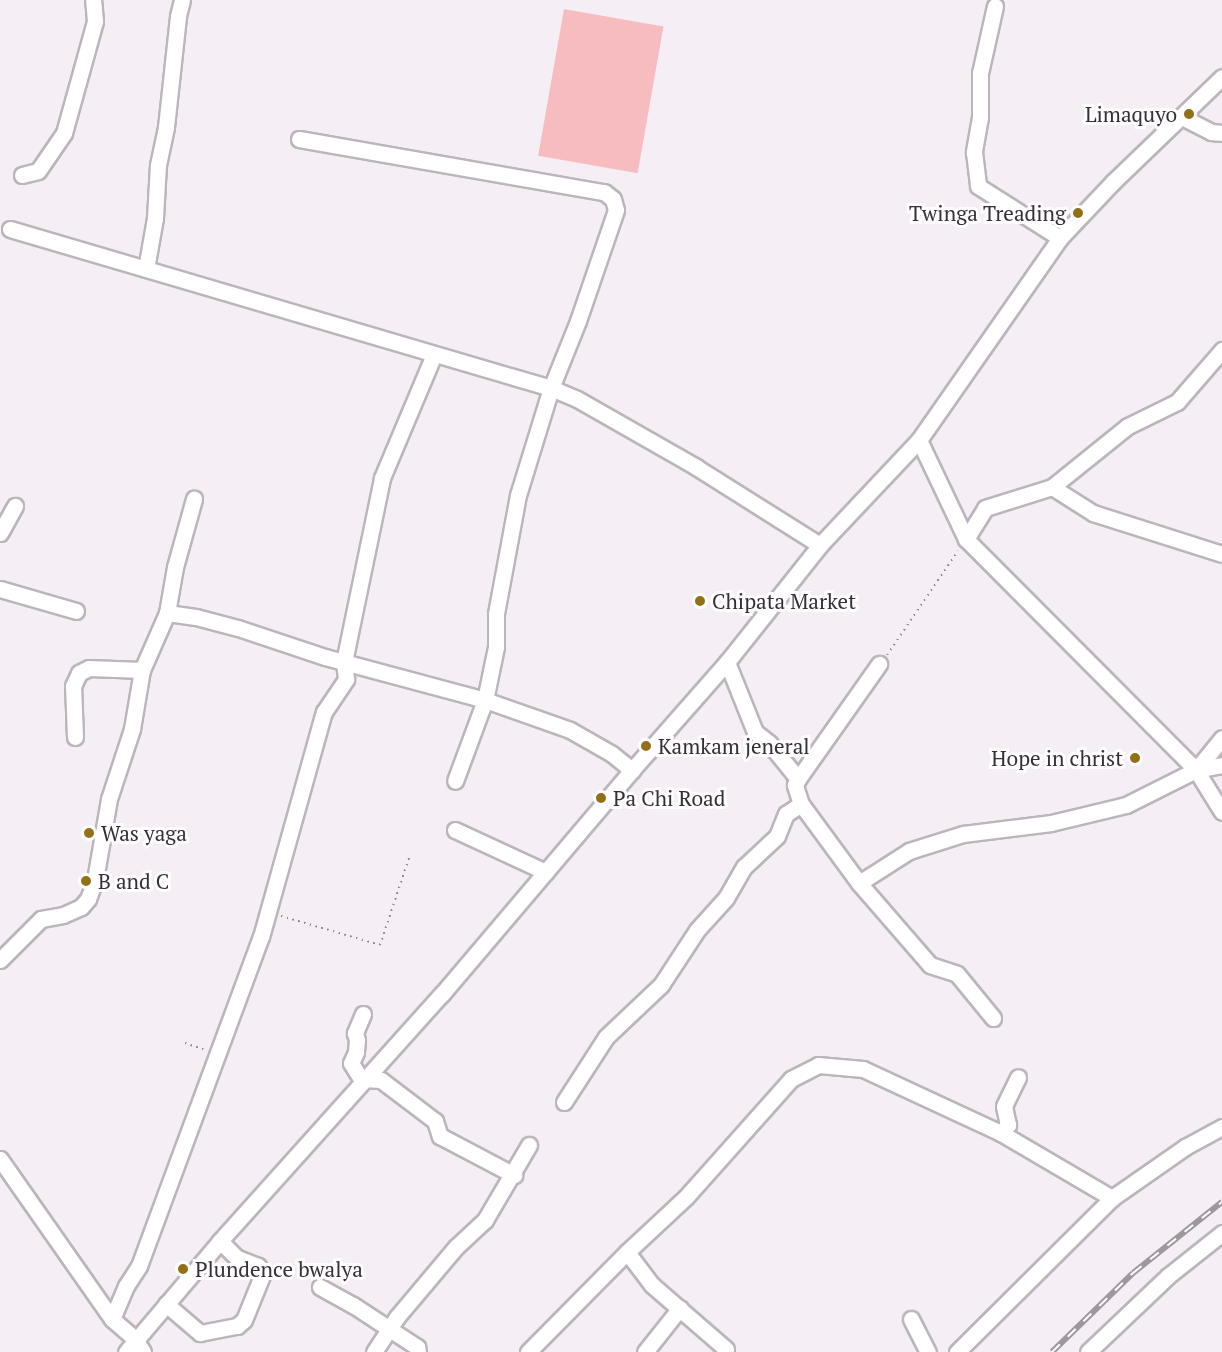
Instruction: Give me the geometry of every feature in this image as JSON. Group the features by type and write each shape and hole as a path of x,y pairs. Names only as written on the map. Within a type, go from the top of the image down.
{"street":[{"path":"22,175 38,171 64,133 95,21 93,0"},
{"path":"147,269 155,218 158,165 166,127 178,16 182,0"},
{"path":"995,6 980,73 980,117 974,152 978,186 1060,238"},
{"path":"0,1159 112,1319 135,1348 166,1304 220,1241 442,994 727,662 820,545 919,440 1060,238 1113,182 1222,77"},
{"path":"1182,117 1211,132 1222,132"},
{"path":"298,139 604,192 613,199 616,210 578,321 551,388 518,495 506,551 496,614 496,647 485,700 454,782"},
{"path":"10,229 551,388 577,399 696,467 820,545"},
{"path":"966,539 985,508 1053,487 1128,426 1178,402 1222,350"},
{"path":"112,1319 126,1286 139,1266 251,964 324,712 346,679 344,662 382,478 434,354"},
{"path":"919,440 966,539 1196,770 1222,812"},
{"path":"1053,487 1093,513 1222,554"},
{"path":"0,960 41,919 63,915 81,907 88,899 95,880 109,799 132,729 142,670 167,613 178,555 194,500"},
{"path":"0,533 15,506"},
{"path":"0,589 76,610"},
{"path":"167,613 196,617 238,628 344,662 485,700 570,730 612,754 632,770"},
{"path":"727,662 755,732 769,743 798,779"},
{"path":"879,664 798,779 795,785 801,804 859,883 930,965 957,974 993,1018"},
{"path":"75,737 73,686 79,672 89,668 142,670"},
{"path":"1196,770 1222,738"},
{"path":"859,883 909,851 963,834 1051,823 1126,805 1196,770 1222,765"},
{"path":"564,1102 606,1037 661,985 697,930 726,898 744,867 777,836 786,813 801,804"},
{"path":"455,830 546,872"},
{"path":"363,1014 355,1033 357,1046 351,1063 363,1080"},
{"path":"528,1352 627,1252 686,1197 791,1079 818,1065 863,1069 1001,1133 1112,1198"},
{"path":"1001,1133 1008,1125 1004,1106 1018,1077"},
{"path":"363,1080 381,1080 435,1121 440,1136 514,1175"},
{"path":"957,1352 1112,1198 1185,1147 1222,1127"},
{"path":"374,1352 456,1246 485,1220 514,1175 529,1145"},
{"path":"1088,1352 1168,1276 1222,1233"},
{"path":"166,1304 200,1333 237,1326 244,1320 263,1273 258,1266 237,1258 220,1241"},
{"path":"627,1252 652,1285 726,1349"},
{"path":"320,1287 417,1347 418,1352"},
{"path":"645,1352 680,1308"},
{"path":"911,1319 928,1352"}],"path":[{"path":"879,664 902,637 966,539"},
{"path":"267,912 380,945 410,855"},
{"path":"185,1043 217,1052"}],"shaded area":[{"path":"564,9 663,27 638,173 538,156"}],"railway":[{"path":"1052,1352 1133,1273 1222,1202"}],"place":[{"name":"Limaquyo","path":"1189,114"},
{"name":"Twinga Treading","path":"1078,213"},
{"name":"Chipata Market","path":"700,601"},
{"name":"Kamkam jeneral","path":"646,746"},
{"name":"Hope in christ","path":"1135,758"},
{"name":"Pa Chi Road","path":"601,798"},
{"name":"Was yaga","path":"89,833"},
{"name":"B and C","path":"86,881"},
{"name":"Plundence bwalya","path":"183,1269"}]}
